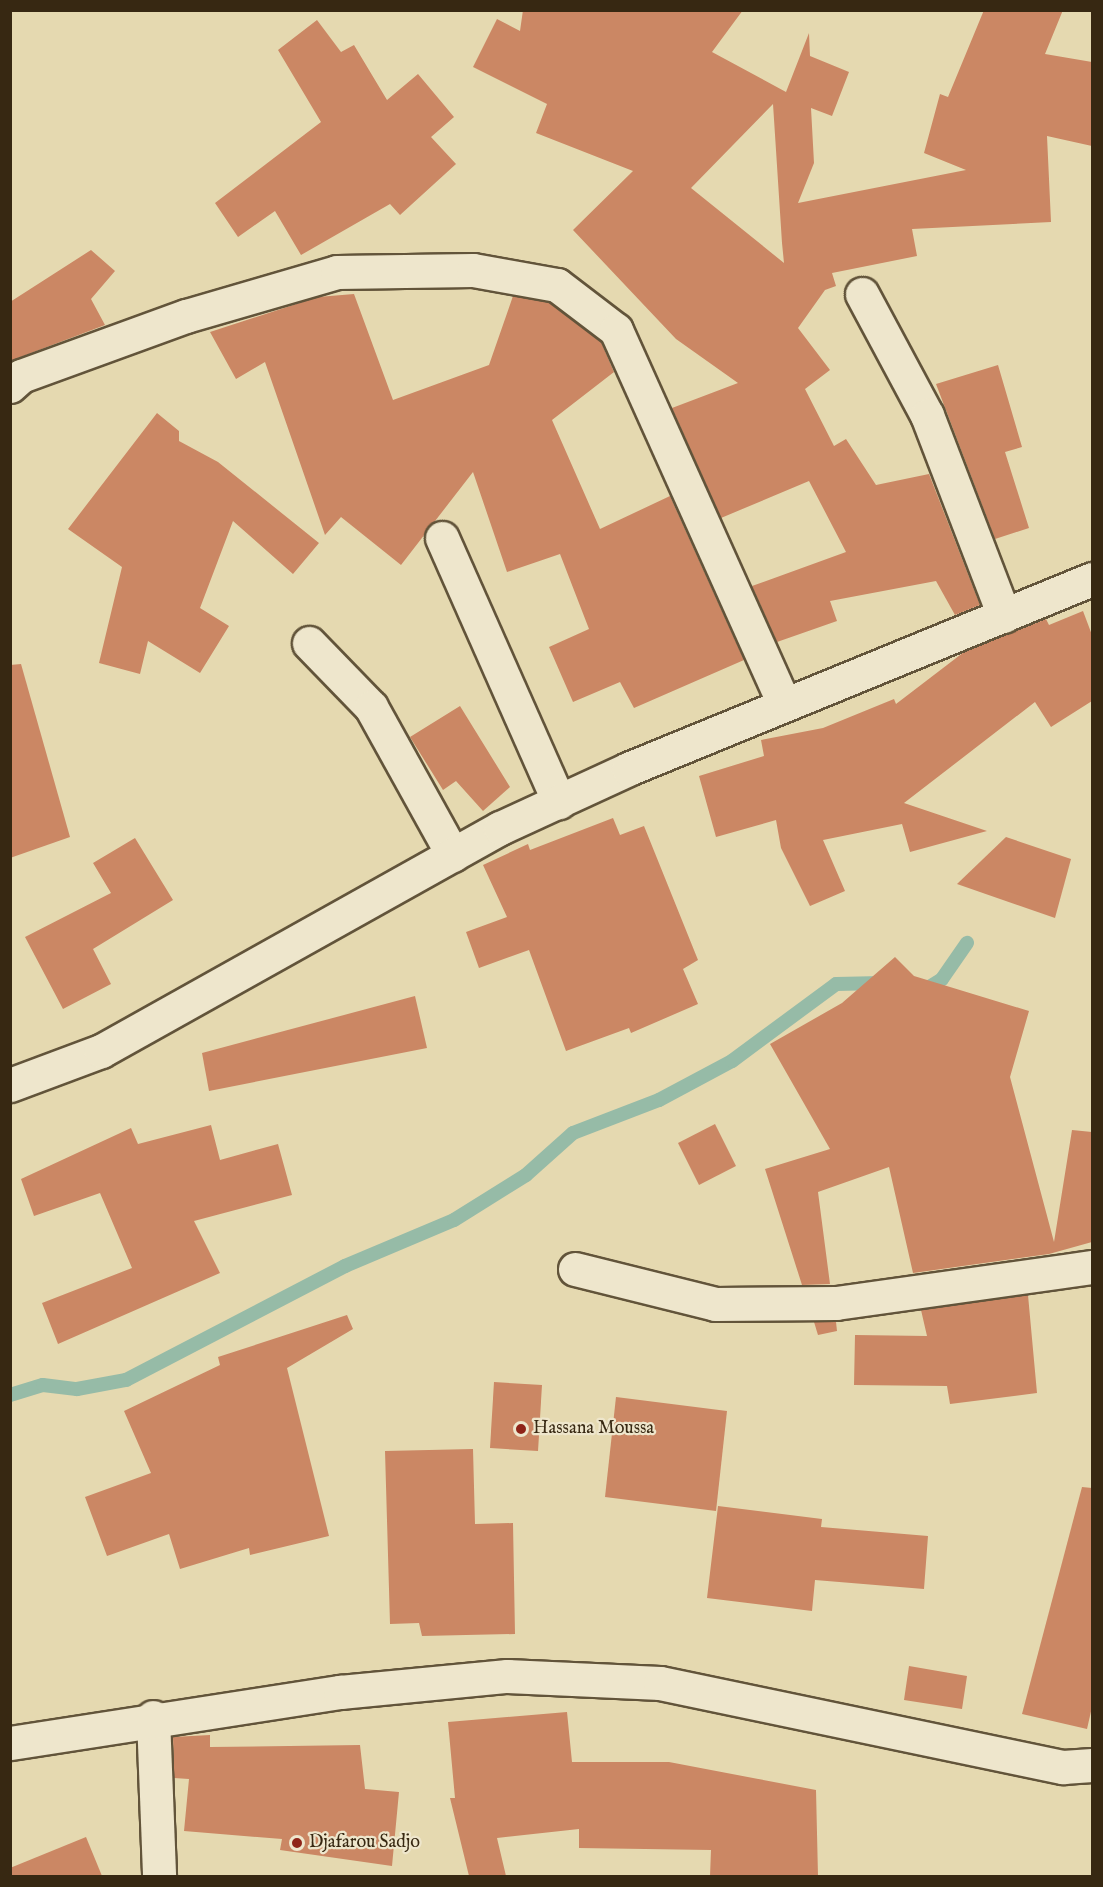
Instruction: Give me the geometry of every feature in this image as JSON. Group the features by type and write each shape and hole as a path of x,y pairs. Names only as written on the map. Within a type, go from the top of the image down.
{"street":[{"path":"10,386 21,376 186,316 337,273 473,270 557,285 616,330 784,704"},
{"path":"862,294 927,415 1004,616"},
{"path":"442,538 559,802"},
{"path":"10,1085 100,1051 453,855 559,802 784,704 1092,579"},
{"path":"309,643 371,707 453,855"},
{"path":"575,1269 715,1304 825,1303 1092,1267"},
{"path":"10,1743 153,1717 507,1676 660,1683 1063,1767 1092,1765"},
{"path":"153,1717 159,1876"}],"building":[{"path":"523,10 743,10 712,52 786,92 809,33 810,56 849,72 832,116 811,108 814,163 798,203 966,170 924,153 940,94 948,97 984,10 1063,10 1045,54 1092,62 1092,146 1047,136 1051,222 912,229 917,256 832,273 836,286 825,290 798,328 830,370 805,389 834,446 846,439 876,485 929,474 980,605 955,615 936,581 830,601 837,621 777,642 752,586 846,552 809,481 721,518 672,408 738,383 676,339 573,230 633,171 536,133 547,104 473,67 497,19 520,31","holes":["773,104 784,263 691,188"]},
{"path":"317,20 341,52 354,45 387,100 418,74 454,117 431,137 456,164 400,215 390,204 301,255 275,211 238,237 215,203 321,122 278,50"},
{"path":"91,250 115,271 91,299 105,325 10,361 10,302"},
{"path":"354,294 393,400 489,365 513,296 550,303 601,342 614,372 552,420 600,529 670,496 744,660 634,708 620,682 573,702 549,647 589,629 560,554 507,572 473,472 401,565 341,517 325,535 265,362 236,379 210,332 318,297"},
{"path":"998,365 1022,447 1005,452 1029,528 995,539 936,384"},
{"path":"157,413 179,431 179,441 218,462 319,543 293,574 233,521 200,608 229,626 200,673 148,641 140,674 99,663 122,567 68,529"},
{"path":"1083,611 1092,635 1092,701 1051,727 1035,702 904,803 987,831 910,852 902,824 823,840 845,891 810,906 781,848 776,820 716,837 699,776 764,756 761,740 823,728 894,699 896,704 964,652 1046,619 1049,625"},
{"path":"21,664 70,837 10,858 10,665"},
{"path":"460,706 510,787 483,811 456,781 443,790 410,737"},
{"path":"613,818 620,835 644,826 698,960 683,969 698,1004 631,1033 629,1028 566,1051 529,950 479,968 466,932 507,917 483,865 528,844 530,850"},
{"path":"1006,837 1071,859 1055,918 957,884"},
{"path":"135,838 173,900 93,949 111,984 63,1009 25,937 111,893 93,863"},
{"path":"895,957 914,976 1029,1011 1010,1077 1054,1242 1072,1130 1092,1132 1092,1242 1049,1254 913,1273 889,1167 818,1192 830,1284 802,1285 765,1169 830,1149 770,1044 842,1003"},
{"path":"415,996 427,1048 209,1091 202,1053"},
{"path":"715,1124 736,1166 699,1185 678,1143"},
{"path":"211,1125 220,1160 278,1144 292,1195 194,1221 220,1273 58,1344 42,1303 132,1268 100,1193 34,1216 21,1179 131,1128 138,1144"},
{"path":"1028,1295 1037,1393 950,1404 947,1386 854,1385 855,1335 927,1336 921,1310"},
{"path":"347,1315 353,1329 287,1368 329,1536 250,1555 249,1548 180,1569 169,1534 107,1556 85,1497 151,1473 124,1411 220,1365 218,1357"},
{"path":"814,1322 836,1322 837,1331 818,1335"},
{"path":"494,1382 542,1385 538,1451 490,1448"},
{"path":"616,1397 727,1411 716,1511 605,1497"},
{"path":"473,1449 475,1524 513,1523 515,1634 422,1636 419,1623 390,1624 385,1451"},
{"path":"1082,1487 1092,1488 1092,1707 1087,1729 1022,1714"},
{"path":"718,1506 822,1519 821,1527 928,1536 924,1589 815,1580 812,1611 707,1598"},
{"path":"909,1666 967,1676 962,1709 904,1700"},
{"path":"567,1712 572,1762 669,1762 816,1790 818,1876 710,1876 711,1850 579,1848 579,1829 497,1838 506,1876 469,1876 450,1798 455,1798 448,1722"},
{"path":"210,1735 210,1747 360,1745 365,1789 399,1792 392,1866 280,1850 282,1839 184,1831 189,1779 174,1778 173,1737"},
{"path":"86,1837 102,1876 10,1876 10,1868"}],"waterway":[{"path":"923,991 942,979 967,943"},
{"path":"10,1395 43,1385 77,1389 126,1380 345,1266 454,1220 526,1175 573,1133 659,1100 732,1061 836,984 882,983"}],"place":[{"name":"Hassana Moussa","path":"521,1429"},
{"name":"Djafarou Sadjo","path":"297,1843"}]}
